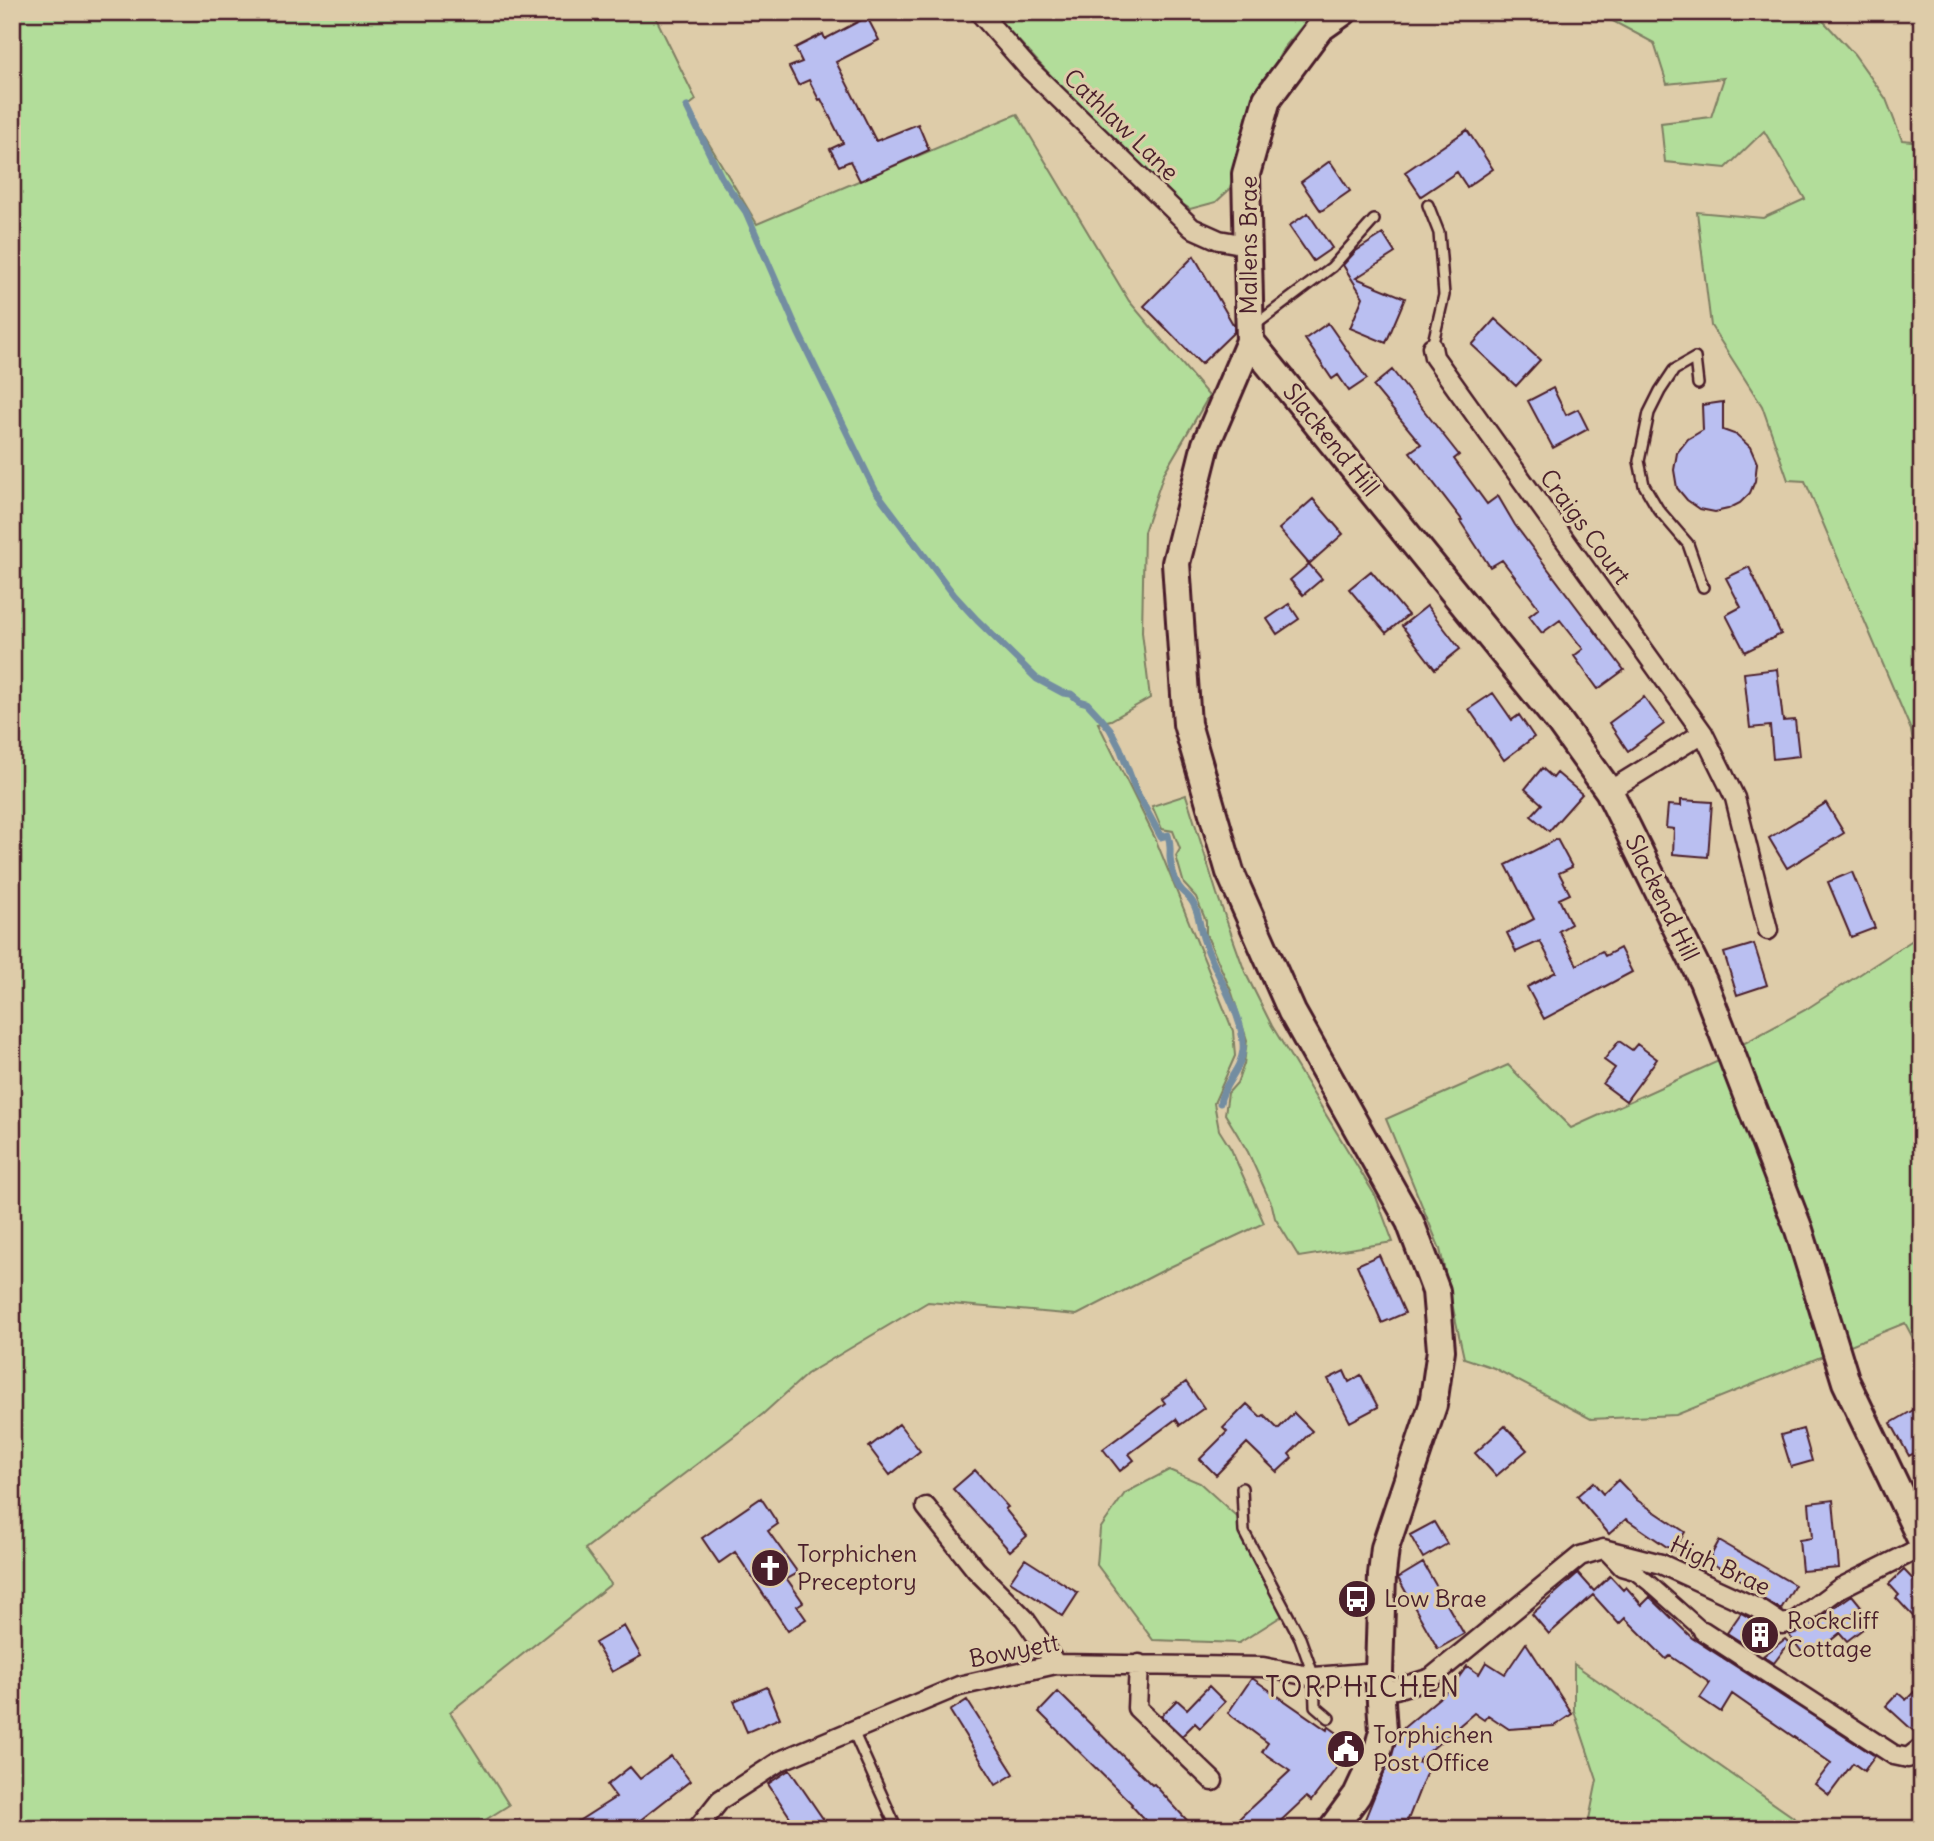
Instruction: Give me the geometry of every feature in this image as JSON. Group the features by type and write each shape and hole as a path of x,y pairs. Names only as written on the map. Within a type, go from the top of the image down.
{"main road":[{"name":"Mallens Brae","path":"1250,335 1247,174 1267,99 1319,29 1343,12"},
{"name":"Slackend Hill","path":"1250,335 1560,723 1609,791 1703,981 1799,1230 1846,1382 1922,1541"},
{"path":"1250,335 1206,444 1176,563 1187,724 1230,872 1292,1012 1410,1222 1436,1291 1441,1350 1433,1405 1385,1548 1380,1681 1383,1731 1378,1750 1357,1795 1332,1829"}],"street":[{"name":"Cathlaw Lane","path":"979,12 1029,69 1192,228 1219,240 1247,244"},
{"name":"Craigs Court","path":"1432,347 1434,357 1703,733 1735,798 1768,930"},
{"path":"1609,791 1703,733"},
{"path":"926,1507 976,1570 1024,1618 1056,1664"},
{"name":"High Brae","path":"1603,1549 1661,1564 1759,1609 1782,1624 1794,1622 1840,1588 1922,1547"},
{"path":"1380,1681 1396,1689 1431,1678 1580,1556 1603,1549 1621,1568 1642,1577 1703,1631 1894,1755 1908,1758 1922,1747"},
{"name":"Bowyett","path":"701,1827 720,1800 779,1761 959,1686 1056,1664 1263,1668 1314,1677 1380,1681"},
{"path":"1139,1664 1137,1708 1213,1781"}],"lane":[{"path":"1428,205 1439,233 1444,295 1432,347"},
{"path":"1250,335 1332,267 1374,220"},
{"path":"1698,384 1695,358 1674,370 1649,413 1639,461 1644,485 1658,509 1688,544 1703,587"},
{"path":"1242,1488 1244,1532 1300,1638 1314,1677 1315,1706 1329,1718"},
{"path":"853,1731 897,1829"}],"green space":[{"path":"12,12 653,12 696,100 687,107 757,224 1017,114 1129,301 1209,396 1164,473 1144,532 1142,632 1150,698 1111,720 1098,723 1155,838 1233,1031 1235,1056 1214,1103 1219,1130 1231,1149 1264,1223 1077,1315 928,1302 807,1374 763,1414 585,1549 611,1584 450,1712 509,1805 471,1829 12,1829"},
{"path":"992,12 1314,12 1283,49 1251,110 1229,190 1216,202 1190,209 1065,91"},
{"path":"1606,12 1815,12 1854,54 1886,99 1902,140 1922,142 1922,799 1911,730 1805,481 1788,480 1762,406 1711,326 1697,212 1763,218 1805,199 1764,131 1726,168 1665,162 1661,123 1711,117 1724,78 1667,84 1654,43 1609,19"},
{"path":"1186,795 1245,972 1272,1026 1376,1197 1393,1242 1299,1257 1275,1218 1272,1205 1248,1152 1225,1114 1228,1093 1237,1083 1244,1064 1247,1040 1232,993 1206,934 1206,921 1196,897 1184,884 1176,856 1180,849 1173,831 1162,829 1152,806"},
{"path":"1922,934 1922,1355 1905,1323 1676,1415 1591,1419 1494,1368 1464,1358 1440,1249 1386,1119 1508,1065 1571,1128 1732,1055 1739,1046 1805,1010"},
{"path":"1169,1470 1200,1483 1244,1523 1288,1612 1239,1643 1153,1640 1097,1565 1100,1529 1125,1493"},
{"path":"1574,1664 1793,1817 1801,1829 1587,1829 1597,1780 1574,1711"}],"building":[{"path":"867,17 879,40 836,62 876,141 918,124 929,150 860,181 850,161 839,166 830,149 843,143 821,99 819,100 809,80 798,85 789,67 802,62 795,48 823,34 825,39"},
{"path":"1467,130 1493,169 1467,187 1457,172 1421,196 1405,172"},
{"path":"1330,161 1350,191 1321,211 1301,182"},
{"path":"1308,213 1332,248 1313,261 1289,226"},
{"path":"1383,234 1395,253 1356,278 1405,298 1386,343 1350,328 1363,297 1343,265 1356,251"},
{"path":"1194,256 1234,326 1234,332 1201,364 1144,306"},
{"path":"1495,319 1540,360 1516,386 1472,345"},
{"path":"1328,323 1367,379 1349,391 1338,375 1332,379 1305,339"},
{"path":"1392,370 1459,455 1454,459 1487,504 1498,496 1515,525 1624,670 1598,689 1574,656 1583,649 1560,620 1542,633 1529,616 1539,608 1502,560 1490,567 1460,521 1462,520 1410,452 1421,444 1373,386"},
{"path":"1553,388 1566,415 1578,409 1588,429 1553,448 1528,401"},
{"path":"1723,402 1723,430 1737,435 1750,447 1757,463 1755,481 1750,493 1740,503 1715,512 1700,509 1687,500 1677,488 1674,470 1677,453 1688,439 1703,430 1702,405"},
{"path":"1313,499 1343,534 1309,564 1279,529"},
{"path":"1309,564 1322,579 1303,595 1290,580"},
{"path":"1749,567 1781,634 1745,652 1726,615 1741,607 1726,578"},
{"path":"1371,571 1408,615 1386,633 1349,589"},
{"path":"1289,604 1299,619 1277,634 1267,619"},
{"path":"1427,606 1460,649 1435,669 1402,626"},
{"path":"1777,669 1783,721 1795,720 1799,756 1773,759 1770,726 1750,728 1744,673"},
{"path":"1493,693 1512,720 1519,715 1534,737 1504,760 1469,709"},
{"path":"1644,697 1664,724 1628,751 1609,723"},
{"path":"1542,768 1553,778 1557,773 1582,794 1549,831 1531,816 1542,804 1525,789"},
{"path":"1681,800 1712,802 1708,857 1673,854 1674,829 1666,828 1668,805 1681,806"},
{"path":"1826,803 1844,833 1787,868 1769,838"},
{"path":"1557,839 1572,867 1559,873 1570,894 1559,899 1571,924 1559,931 1577,965 1602,951 1605,956 1620,948 1632,972 1544,1019 1527,987 1556,972 1540,941 1516,952 1507,933 1534,919 1506,865"},
{"path":"1852,872 1875,928 1851,937 1828,882"},
{"path":"1754,944 1767,985 1737,995 1724,953"},
{"path":"1619,1041 1632,1050 1637,1044 1657,1059 1626,1101 1603,1084 1615,1068 1604,1060"},
{"path":"1379,1255 1405,1313 1382,1323 1357,1265"},
{"path":"1344,1371 1349,1382 1361,1375 1378,1407 1350,1422 1328,1379"},
{"path":"1186,1382 1204,1408 1180,1425 1176,1419 1129,1454 1134,1460 1120,1471 1103,1449 1165,1403 1162,1399"},
{"path":"1247,1404 1261,1417 1264,1415 1278,1429 1294,1413 1312,1431 1289,1454 1292,1458 1277,1472 1247,1443 1216,1475 1200,1459 1227,1432 1223,1428"},
{"path":"1915,1409 1922,1421 1922,1449 1909,1456 1891,1423"},
{"path":"899,1424 920,1451 890,1475 869,1447"},
{"path":"1505,1426 1527,1450 1496,1476 1475,1453"},
{"path":"1803,1429 1812,1461 1791,1467 1781,1435"},
{"path":"975,1470 1008,1507 1005,1509 1027,1536 1010,1551 953,1489"},
{"path":"1618,1480 1637,1500 1685,1532 1673,1551 1626,1519 1609,1534 1577,1496 1593,1482 1603,1494"},
{"name":"Torphichen Preceptory","path":"761,1498 778,1524 768,1531 798,1573 787,1579 803,1602 797,1606 806,1619 788,1631 735,1552 719,1563 702,1538"},
{"path":"1833,1500 1839,1568 1802,1571 1799,1540 1812,1538 1809,1503"},
{"path":"1434,1522 1447,1544 1423,1558 1410,1535"},
{"path":"1719,1541 1795,1585 1781,1609 1755,1595 1758,1590 1708,1561"},
{"path":"1025,1559 1078,1593 1063,1616 1010,1581"},
{"path":"1423,1563 1464,1634 1438,1649 1398,1578"},
{"path":"1904,1570 1922,1589 1922,1626 1896,1598 1899,1595 1889,1584"},
{"path":"1578,1573 1594,1591 1610,1576 1623,1590 1626,1587 1642,1605 1650,1597 1692,1638 1875,1756 1864,1771 1853,1763 1829,1795 1815,1784 1831,1763 1732,1694 1721,1712 1700,1698 1710,1683 1670,1656 1666,1659 1625,1618 1619,1624 1593,1595 1549,1634 1532,1614"},
{"path":"1852,1595 1861,1606 1852,1614 1864,1628 1847,1641 1840,1633 1815,1653 1809,1646 1802,1652 1789,1635 1801,1631"},
{"path":"1741,1613 1769,1629 1755,1651 1727,1633"},
{"path":"624,1626 641,1656 612,1672 595,1643"},
{"path":"1785,1639 1789,1643 1774,1663 1763,1656"},
{"path":"1526,1643 1572,1714 1554,1726 1509,1729 1488,1715 1484,1720 1474,1713 1417,1762 1429,1766 1407,1822 1403,1821 1400,1829 1361,1829 1401,1730 1451,1688 1467,1666 1479,1674 1486,1662 1505,1674"},
{"path":"1252,1678 1358,1748 1346,1764 1342,1761 1311,1801 1306,1797 1272,1829 1228,1829 1290,1771 1262,1752 1268,1743 1228,1713"},
{"path":"1922,1684 1922,1736 1919,1736 1886,1706 1898,1693 1906,1700"},
{"path":"1209,1686 1225,1702 1200,1728 1195,1723 1182,1736 1161,1716 1177,1700 1187,1709"},
{"path":"767,1687 780,1718 747,1732 734,1701"},
{"path":"1058,1692 1152,1785 1154,1784 1195,1829 1153,1829 1132,1804 1039,1712"},
{"path":"967,1700 1014,1774 996,1785 950,1711"},
{"path":"671,1756 690,1781 629,1829 566,1829 616,1797 607,1785 630,1767 640,1779"},
{"path":"789,1770 830,1829 798,1829 768,1784"}],"waterway":[{"path":"687,107 721,177 746,212 799,334 875,490 954,595 977,620 1037,679 1087,703 1099,716 1120,748 1136,791 1161,837 1168,835 1176,880 1198,914 1206,947 1233,1007 1242,1036 1242,1057 1220,1103"}],"place":[{"name":"Torphichen Preceptory","path":"770,1568"},
{"name":"Low Brae","path":"1357,1599"},
{"name":"Rockcliff Cottage","path":"1760,1635"},
{"name":"Torphichen Post Office","path":"1346,1749"}],"district":[{"name":"TORPHICHEN","path":"1363,1687"}]}
